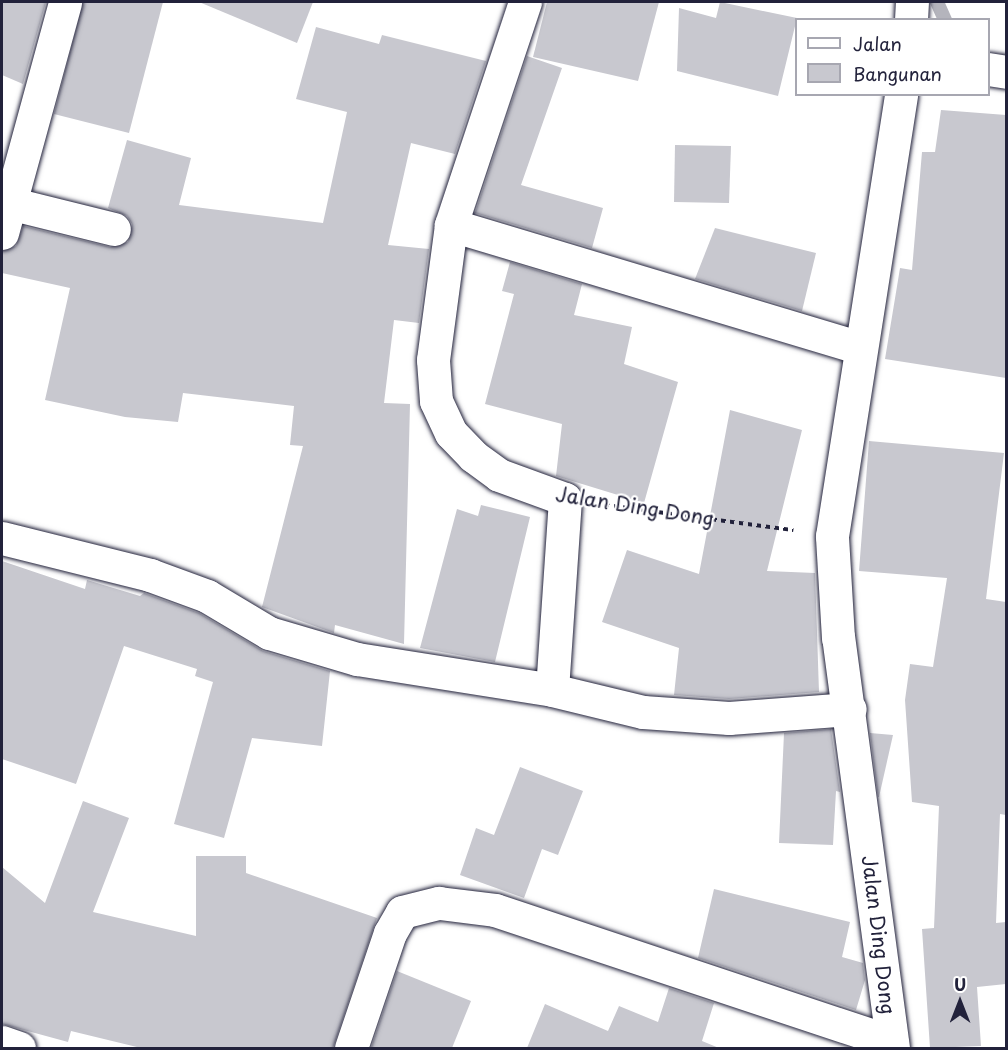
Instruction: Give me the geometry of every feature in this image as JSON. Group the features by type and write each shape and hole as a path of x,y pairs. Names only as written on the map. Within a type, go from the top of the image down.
{"street":[{"path":"65,2 5,218 114,229"},
{"name":"Jalan Ding Dong","path":"525,2 451,225 433,360 436,401 451,433 472,456 499,475 565,499"},
{"path":"911,18 912,2"},
{"path":"990,69 1006,72"},
{"name":"Jalan Ding Dong","path":"893,1045 850,709 838,638 832,536 901,96"},
{"path":"451,225 860,348"},
{"path":"552,690 565,499"},
{"path":"2,538 150,575 207,596 269,633 357,658 552,690 643,712 708,716 850,709"},
{"path":"351,1048 390,933 402,912 439,903 495,910 893,1045"},
{"path":"2,1042 19,1048"}],"path":[{"name":"Jalan Ding Dong","path":"565,499 832,536"}],"building":[{"path":"2,2 46,2 23,84 2,75"},
{"path":"83,2 163,2 129,133 54,114"},
{"path":"199,2 313,2 297,43"},
{"path":"547,2 659,2 638,81 533,57"},
{"path":"720,2 797,18 795,18 778,96 677,71 679,8 716,18"},
{"path":"316,27 379,44 382,35 486,61 455,154 411,143 388,245 429,249 419,323 394,320 384,403 410,404 404,644 335,625 334,633 262,607 303,446 290,445 294,406 183,393 178,422 125,417 45,400 70,288 2,273 2,251 16,246 23,226 110,247 128,242 132,224 127,216 108,208 127,140 191,158 179,205 323,223 347,112 296,99"},
{"path":"527,56 562,68 521,185 603,208 592,248 475,213"},
{"path":"941,110 1006,115 1006,378 885,359 900,268 912,270 922,152 935,152"},
{"path":"675,145 731,146 729,203 674,202"},
{"path":"715,228 816,253 802,311 695,279"},
{"path":"510,262 582,284 574,315 632,327 624,364 678,382 644,503 556,476 562,424 485,404 514,294 502,291"},
{"path":"730,410 802,430 767,571 815,573 819,692 729,699 674,695 679,648 602,622 627,550 699,574"},
{"path":"869,441 1004,453 986,599 1006,602 1006,815 1000,814 996,923 1006,922 1006,984 977,987 981,1046 930,1048 922,929 934,928 939,806 912,802 905,700 910,664 933,667 947,578 859,571"},
{"path":"481,505 530,517 495,662 420,648 457,509 478,516"},
{"path":"2,561 85,589 87,580 140,596 144,593 199,613 263,651 330,671 322,746 252,738 224,838 174,824 213,682 195,676 197,669 124,646 76,784 2,759"},
{"path":"831,729 840,792 836,791 833,845 779,843 784,733"},
{"path":"870,733 893,735 879,797 878,797"},
{"path":"520,767 583,791 558,855 542,849 524,898 460,875 476,828 494,835"},
{"path":"83,801 129,818 93,912 196,936 196,856 246,856 246,873 377,918 333,1048 141,1048 71,1031 68,1042 2,1024 2,867 45,903"},
{"path":"714,889 850,922 842,957 863,963 865,980 856,1010 698,958"},
{"path":"397,971 471,1001 452,1048 371,1048"},
{"path":"669,988 714,1003 702,1041 719,1048 527,1048 545,1004 608,1031 619,1006 658,1022"}],"waterway":[{"path":"937,2 944,18"}]}
